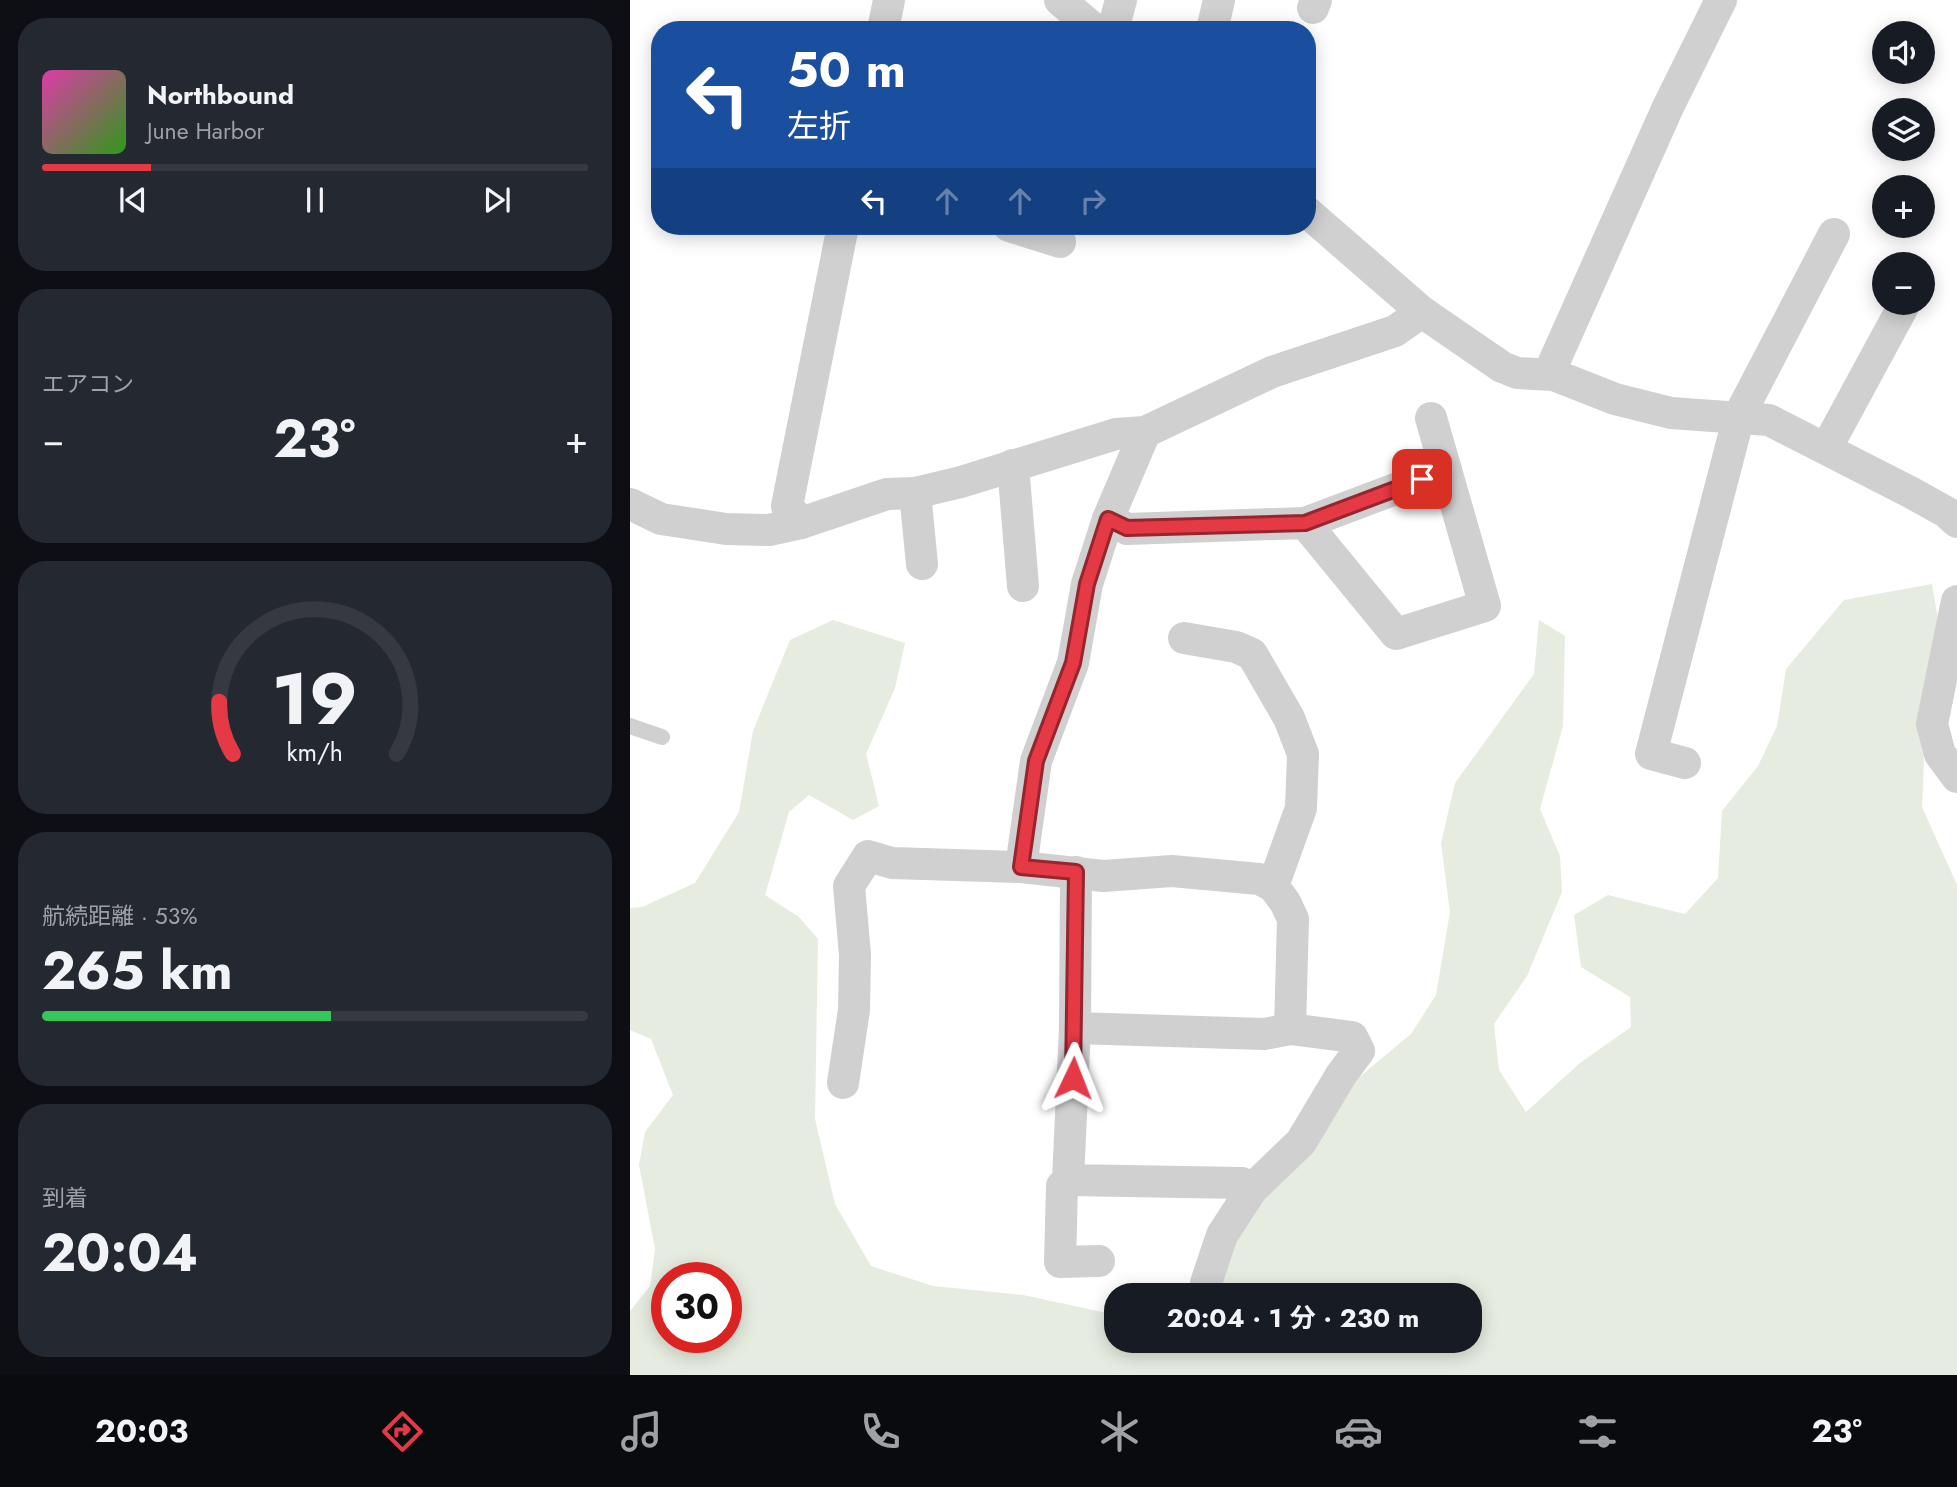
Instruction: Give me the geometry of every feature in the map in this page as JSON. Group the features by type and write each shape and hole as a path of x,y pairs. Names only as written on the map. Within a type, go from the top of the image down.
{"street":[{"path":"885,21 889,0"},
{"path":"1060,0 1084,21"},
{"path":"1115,21 1121,0"},
{"path":"1214,21 1219,0"},
{"path":"1554,375 1554,362 1668,107 1721,0"},
{"path":"1316,220 1422,312 1502,367 1517,373 1554,375 1615,399 1671,413 1769,420 1826,447 1946,512 1957,522"},
{"path":"1685,763 1651,754 1739,416 1834,234"},
{"path":"801,523 787,506 841,235"},
{"path":"1036,235 1060,243"},
{"path":"630,504 661,519 726,529 769,530 801,523 887,494 915,493 1116,434 1145,432 1272,372 1395,331 1422,312"},
{"path":"1826,447 1898,315"},
{"path":"1305,523 1396,634 1485,606 1431,418"},
{"path":"1021,867 1036,761 1073,663 1087,584 1108,519 1145,432"},
{"path":"1013,465 1023,586"},
{"path":"1108,519 1127,528 1305,523 1446,470"},
{"path":"915,493 922,564"},
{"path":"1957,601 1932,724 1940,754 1957,777"},
{"path":"1184,638 1236,647 1252,654 1289,718 1303,754 1301,808 1273,886"},
{"path":"843,1083 855,982 849,886 868,856 892,863 1021,867 1103,876 1172,871 1258,879 1273,886 1286,902 1293,919 1290,1029"},
{"path":"1076,872 1075,1027 1068,1180 1062,1186 1060,1262 1099,1261"},
{"path":"1075,1027 1264,1034 1290,1029 1352,1037 1359,1051 1340,1075 1301,1142 1252,1189 1222,1235 1206,1283"},
{"path":"1068,1180 1242,1184 1252,1189"}],"lane":[{"path":"630,726 662,737"}],"shaded area":[{"path":"1932,584 1939,625 1926,711 1922,807 1957,885 1957,1375 630,1375 630,1311 650,1286 651,1279 651,1353 742,1353 742,1262 653,1262 655,1249 639,1165 645,1132 673,1095 651,1039 630,1030 630,908 642,907 695,883 739,812 753,731 790,640 833,620 905,643 895,688 866,754 879,806 853,820 809,795 789,812 765,895 799,917 818,939 815,1119 835,1204 871,1266 933,1286 1023,1295 1104,1312 1104,1353 1482,1353 1482,1283 1220,1283 1228,1250 1262,1194 1352,1083 1411,1034 1436,995 1450,912 1441,843 1455,783 1534,674 1539,620 1565,636 1563,726 1540,809 1560,856 1562,892 1527,976 1494,1024 1499,1070 1526,1112 1580,1063 1631,1027 1630,997 1581,967 1574,915 1608,895 1685,914 1718,878 1722,811 1758,766 1777,726 1786,669 1844,600"}],"route":[{"path":"1073,1078 1076,872 1021,867 1036,761 1073,663 1087,584 1108,519 1127,528 1305,523 1422,479"}]}
